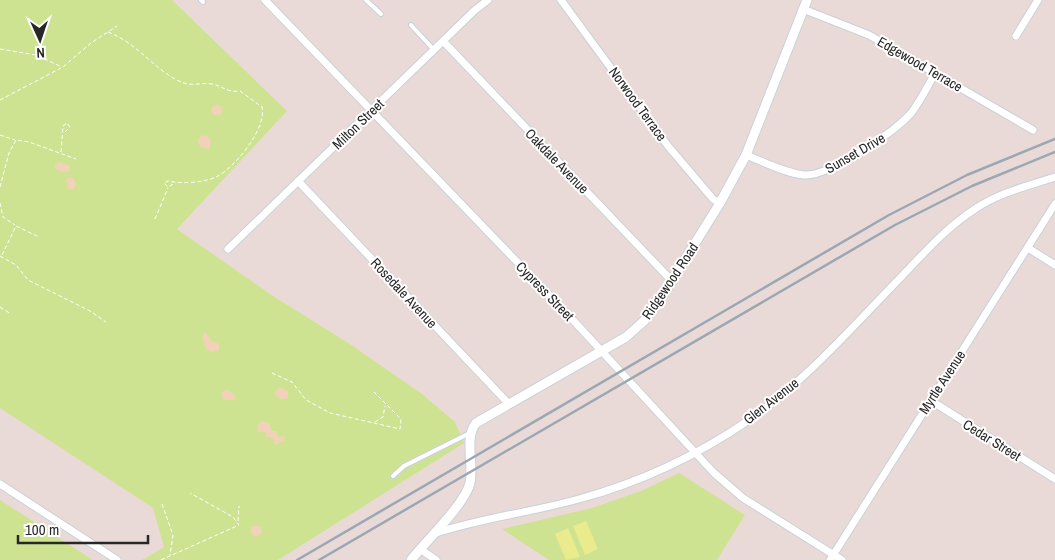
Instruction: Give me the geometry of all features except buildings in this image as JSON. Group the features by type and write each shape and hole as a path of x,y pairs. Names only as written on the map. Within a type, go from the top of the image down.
{"street":[{"name":"Cypress Street","path":"265,0 370,112 601,351 694,452 743,498 831,557 842,560"},
{"name":"Milton Street","path":"228,249 443,41 488,0"},
{"name":"Norwood Terrace","path":"562,0 668,146 713,199 720,203"},
{"name":"Ridgewood Road","path":"470,433 476,423 626,337 644,321 720,203 746,155 807,0"},
{"path":"1016,36 1037,1"},
{"name":"Edgewood Terrace","path":"803,9 869,35 936,72 1033,130"},
{"name":"Oakdale Avenue","path":"443,41 671,280"},
{"name":"Sunset Drive","path":"746,155 805,175 824,172 893,132 912,112 936,72"},
{"name":"Glen Avenue","path":"433,534 581,499 650,474 694,452 749,420 778,398 819,362 942,235 965,216 1010,191 1055,177"},
{"name":"Rosedale Avenue","path":"298,181 509,404"},
{"name":"Myrtle Avenue","path":"831,557 1055,204"},
{"path":"1028,248 1055,265"},
{"name":"Cedar Street","path":"930,400 1055,479"},
{"path":"411,560 462,500 469,486 470,433"},
{"path":"0,484 117,560"},
{"path":"420,548 436,560"}],"lane":[{"path":"366,0 381,14"},
{"path":"412,25 434,50"},
{"path":"394,476 404,466 470,433"}],"path":[{"path":"0,100 35,84 63,67 90,43 117,26"},
{"path":"108,32 130,42 163,70 183,83 214,84 231,93 240,91 262,107 263,120 256,133 231,166 218,176 208,180 175,183 166,181 164,185 168,187"},
{"path":"0,48 36,55 63,67"},
{"path":"61,153 65,132"},
{"path":"0,135 76,159"},
{"path":"0,187 16,140"},
{"path":"155,219 168,187 175,183"},
{"path":"0,203 4,216 16,226 39,237"},
{"path":"16,226 1,256 16,265 28,280 90,311 106,322"},
{"path":"0,307 11,314"},
{"path":"272,374 292,382 306,400 330,413 350,420 375,422 400,429 401,419 374,392"},
{"path":"375,422 383,417 386,405"},
{"path":"190,493 210,502 238,521"},
{"path":"162,504 164,515 173,535 170,556"},
{"path":"161,560 239,525 239,506"}],"green space":[{"path":"0,0 172,0 287,111 177,229 273,296 350,344 422,394 455,422 464,443 278,560 142,560 164,547 153,508 0,408"},
{"path":"679,473 745,515 717,560 549,560 502,529 592,508 641,491"},
{"path":"0,500 93,560 0,560"},
{"path":"586,521 598,549 585,555 573,526"},
{"path":"568,528 580,557 566,560 555,534"}],"sand":[{"path":"217,104 223,110 217,116 211,110"},
{"path":"202,135 207,136 211,141 209,149 200,147 198,140"},
{"path":"59,162 70,166 70,171 63,172 55,169 55,165"},
{"path":"68,177 73,178 76,183 73,190 67,188 68,183 65,181"},
{"path":"205,332 212,341 219,344 219,350 212,352 207,350 202,338"},
{"path":"279,387 288,391 288,398 282,400 274,394"},
{"path":"227,390 234,394 235,400 223,400 221,392"},
{"path":"262,421 269,423 272,431 276,431 278,437 284,436 285,440 275,445 272,437 266,437 266,432 258,432 257,425"},
{"path":"256,525 262,531 256,537 250,531"}],"railway":[{"path":"297,560 889,215 967,175 1055,139"},
{"path":"319,560 895,225 972,186 1055,152"}]}
